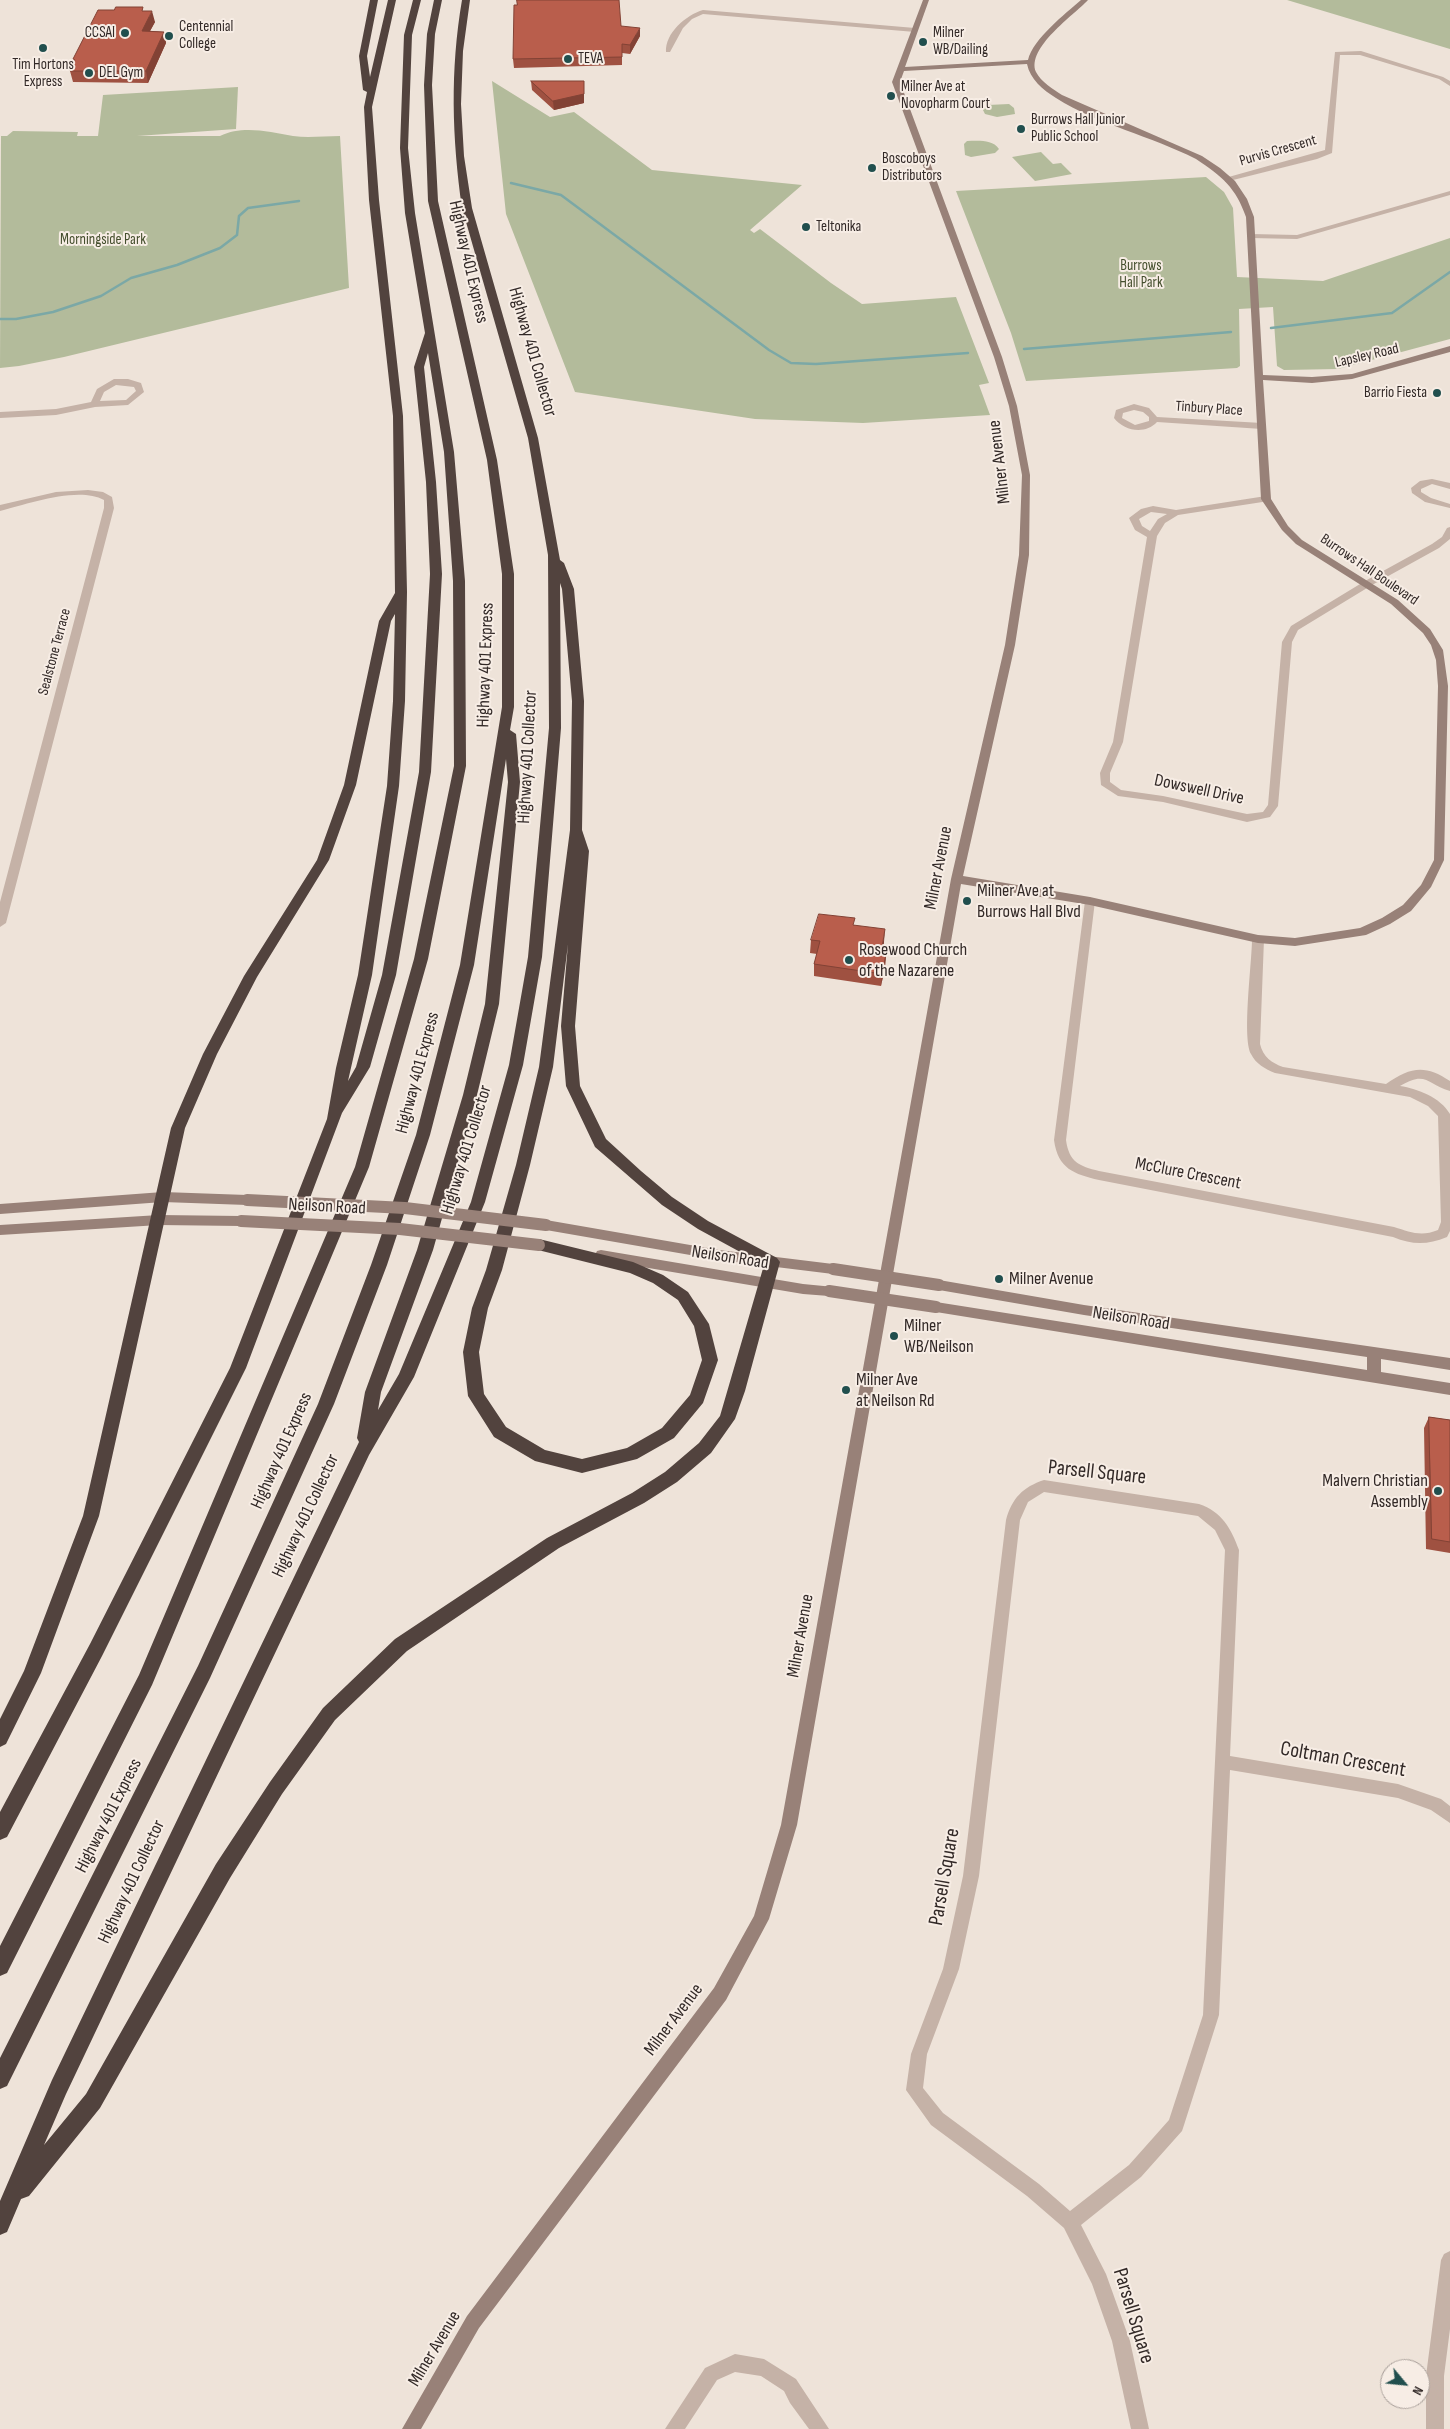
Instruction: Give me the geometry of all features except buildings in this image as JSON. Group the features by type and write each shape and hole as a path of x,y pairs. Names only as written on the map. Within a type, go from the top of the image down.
{"highway":[{"path":"334,1119 343,1068 365,975 393,786 399,701 401,592 398,416 374,200 363,56 374,0"},
{"path":"368,107 382,37 392,0"},
{"name":"Highway 401 Express","path":"0,1966 146,1679 358,1176 421,959 460,766 459,581 449,452 410,213 404,148 408,35 417,0"},
{"name":"Highway 401 Express","path":"0,2079 204,1672 326,1404 379,1265 423,1135 467,965 508,707 508,574 492,460 433,201 428,85 432,34 438,0"},
{"name":"Highway 401 Collector","path":"0,2224 59,2087 363,1450 406,1377 478,1202 516,1065 535,957 555,728 554,555 533,438 467,208 461,173 456,105 460,29 466,0"},
{"path":"0,1831 96,1650 238,1368 334,1119 363,1067 389,975 425,772 436,574 431,482 420,367 429,328"},
{"path":"539,1245 632,1268 658,1279 683,1296 701,1324 710,1360 697,1398 668,1433 631,1454 582,1466 541,1456 500,1432 476,1396 471,1352 480,1308 494,1270 523,1165 546,1068 576,830 578,701 568,589 554,555"},
{"path":"0,1738 32,1673 91,1516 159,1220 178,1128 210,1054 251,976 323,860 350,785 385,621 401,592"},
{"path":"363,1450 373,1392 425,1250 470,1095 492,1004 514,782 508,707"},
{"path":"10,2204 93,2101 223,1871 276,1788 329,1714 401,1645 552,1543 638,1498 672,1477 705,1448 727,1419 737,1392 772,1262 710,1230 667,1201 636,1175 600,1143 573,1086 568,1026 583,851 576,830"}],"main road":[{"name":"Milner Avenue","path":"411,2429 473,2322 720,1994 761,1919 788,1825 956,878 1010,646 1024,555 1026,475 1013,406 998,357 896,82 926,0"},
{"path":"1085,0 1040,41 1033,51 1030,62 1032,71 1039,82 1059,97 1184,151 1208,164 1228,180 1248,208 1266,499"},
{"path":"901,69 1030,62"},
{"name":"Lapsley Road","path":"1258,377 1312,380 1352,376 1450,349"},
{"name":"Burrows Hall Boulevard","path":"956,878 1090,901 1258,939 1295,942 1362,932 1386,921 1407,908 1426,887 1438,860 1443,686 1440,658 1428,632 1401,606 1299,542 1285,528 1266,499"},
{"name":"Neilson Road","path":"0,1209 163,1197 405,1208 546,1225 772,1262 939,1285 1084,1310 1450,1364"},
{"name":"Neilson Road","path":"0,1230 159,1220 241,1221 400,1229 539,1245 767,1283 936,1307 1450,1389"},
{"path":"1374,1352 1374,1377"}],"street":[{"path":"668,50 684,21 695,14 703,12 915,30"},
{"name":"Purvis Crescent","path":"1228,180 1314,158 1329,151 1337,53 1360,53 1441,78 1450,84"},
{"path":"1251,236 1298,237 1450,193"},
{"path":"0,415 56,412 95,404 128,402 138,396 140,389 128,382 108,384 100,391 95,404"},
{"name":"Tinbury Place","path":"1154,419 1262,426"},
{"path":"1449,508 1421,497 1416,493 1416,488 1419,484 1429,481 1450,486"},
{"name":"Sealstone Terrace","path":"0,508 83,492 99,493 109,499 109,508 0,921"},
{"path":"1152,536 1138,528 1134,518 1151,507 1175,512 1266,499"},
{"name":"Dowswell Drive","path":"1175,512 1160,521 1152,536 1118,742 1105,773 1105,782 1118,792 1163,798 1247,818 1266,815 1273,806 1287,642 1294,628 1365,584"},
{"path":"1365,584 1440,543 1449,534 1450,530"},
{"name":"McClure Crescent","path":"1090,901 1060,1140 1064,1156 1074,1166 1123,1180 1394,1232 1418,1240 1429,1239 1443,1233 1447,1222 1447,1112 1413,1093 1276,1070 1259,1056 1254,1046 1258,939"},
{"path":"1388,1089 1414,1072 1427,1073 1450,1086"},
{"name":"Parsell Square","path":"1070,2222 1135,2171 1176,2125 1211,2016 1232,1550 1219,1524 1206,1513 1188,1507 1044,1486 1031,1490 1018,1502 1013,1520 971,1876 951,1969 919,2054 914,2090 937,2119 1033,2190 1070,2222 1100,2280 1121,2341 1140,2429"},
{"name":"Coltman Crescent","path":"1223,1762 1398,1791 1436,1804 1450,1816"},
{"path":"1435,2429 1435,2376 1450,2260"},
{"path":"674,2429 711,2374 735,2363 764,2368 790,2385 796,2397 820,2429"}],"green space":[{"path":"1287,0 1450,0 1450,49"},
{"path":"492,81 550,117 574,112 652,170 802,185 750,230 754,233 760,229 862,304 956,297 989,383 979,385 990,415 863,423 755,419 575,392 506,214"},
{"name":"Morningside Park","path":"238,87 236,129 137,136 220,136 247,130 299,137 340,136 349,288 64,357 0,368 1,136 7,136 13,131 78,132 77,136 98,136 103,95"},
{"path":"1009,104 1014,108 1015,114 997,117 985,114 982,108 988,105"},
{"path":"967,141 989,142 999,149 995,153 971,157 965,155 964,144"},
{"path":"1041,152 1053,164 1061,163 1072,174 1035,181 1012,157"},
{"name":"Burrows Hall Park","path":"1206,177 1224,192 1233,208 1237,277 1323,281 1450,238 1450,339 1338,369 1284,370 1277,366 1273,307 1239,309 1240,366 1237,368 1026,381 1011,333 956,191"}],"waterway":[{"path":"511,183 561,195 769,350 791,363 816,364 968,353"},
{"path":"0,319 16,319 53,312 101,296 131,278 177,265 220,248 237,235 239,216 248,208 299,201"},
{"path":"1271,328 1392,313 1450,272"},
{"path":"1024,349 1231,332"}],"place":[{"name":"CCSAI","path":"125,33"},
{"name":"Centennial College","path":"169,36"},
{"name":"Milner WB/Dailing","path":"923,42"},
{"name":"Tim Hortons Express","path":"43,48"},
{"name":"TEVA","path":"568,59"},
{"name":"DEL Gym","path":"89,73"},
{"name":"Milner Ave at Novopharm Court","path":"891,96"},
{"name":"Burrows Hall Junior Public School","path":"1021,129"},
{"name":"Boscoboys Distributors","path":"872,168"},
{"name":"Teltonika","path":"806,227"},
{"name":"Barrio Fiesta","path":"1437,393"},
{"name":"Milner Ave at Burrows Hall Blvd","path":"967,901"},
{"name":"Rosewood Church of the Nazarene","path":"849,960"},
{"name":"Milner Avenue","path":"999,1279"},
{"name":"Milner WB/Neilson","path":"894,1336"},
{"name":"Milner Ave at Neilson Rd","path":"846,1390"},
{"name":"Malvern Christian Assembly","path":"1438,1491"}]}
